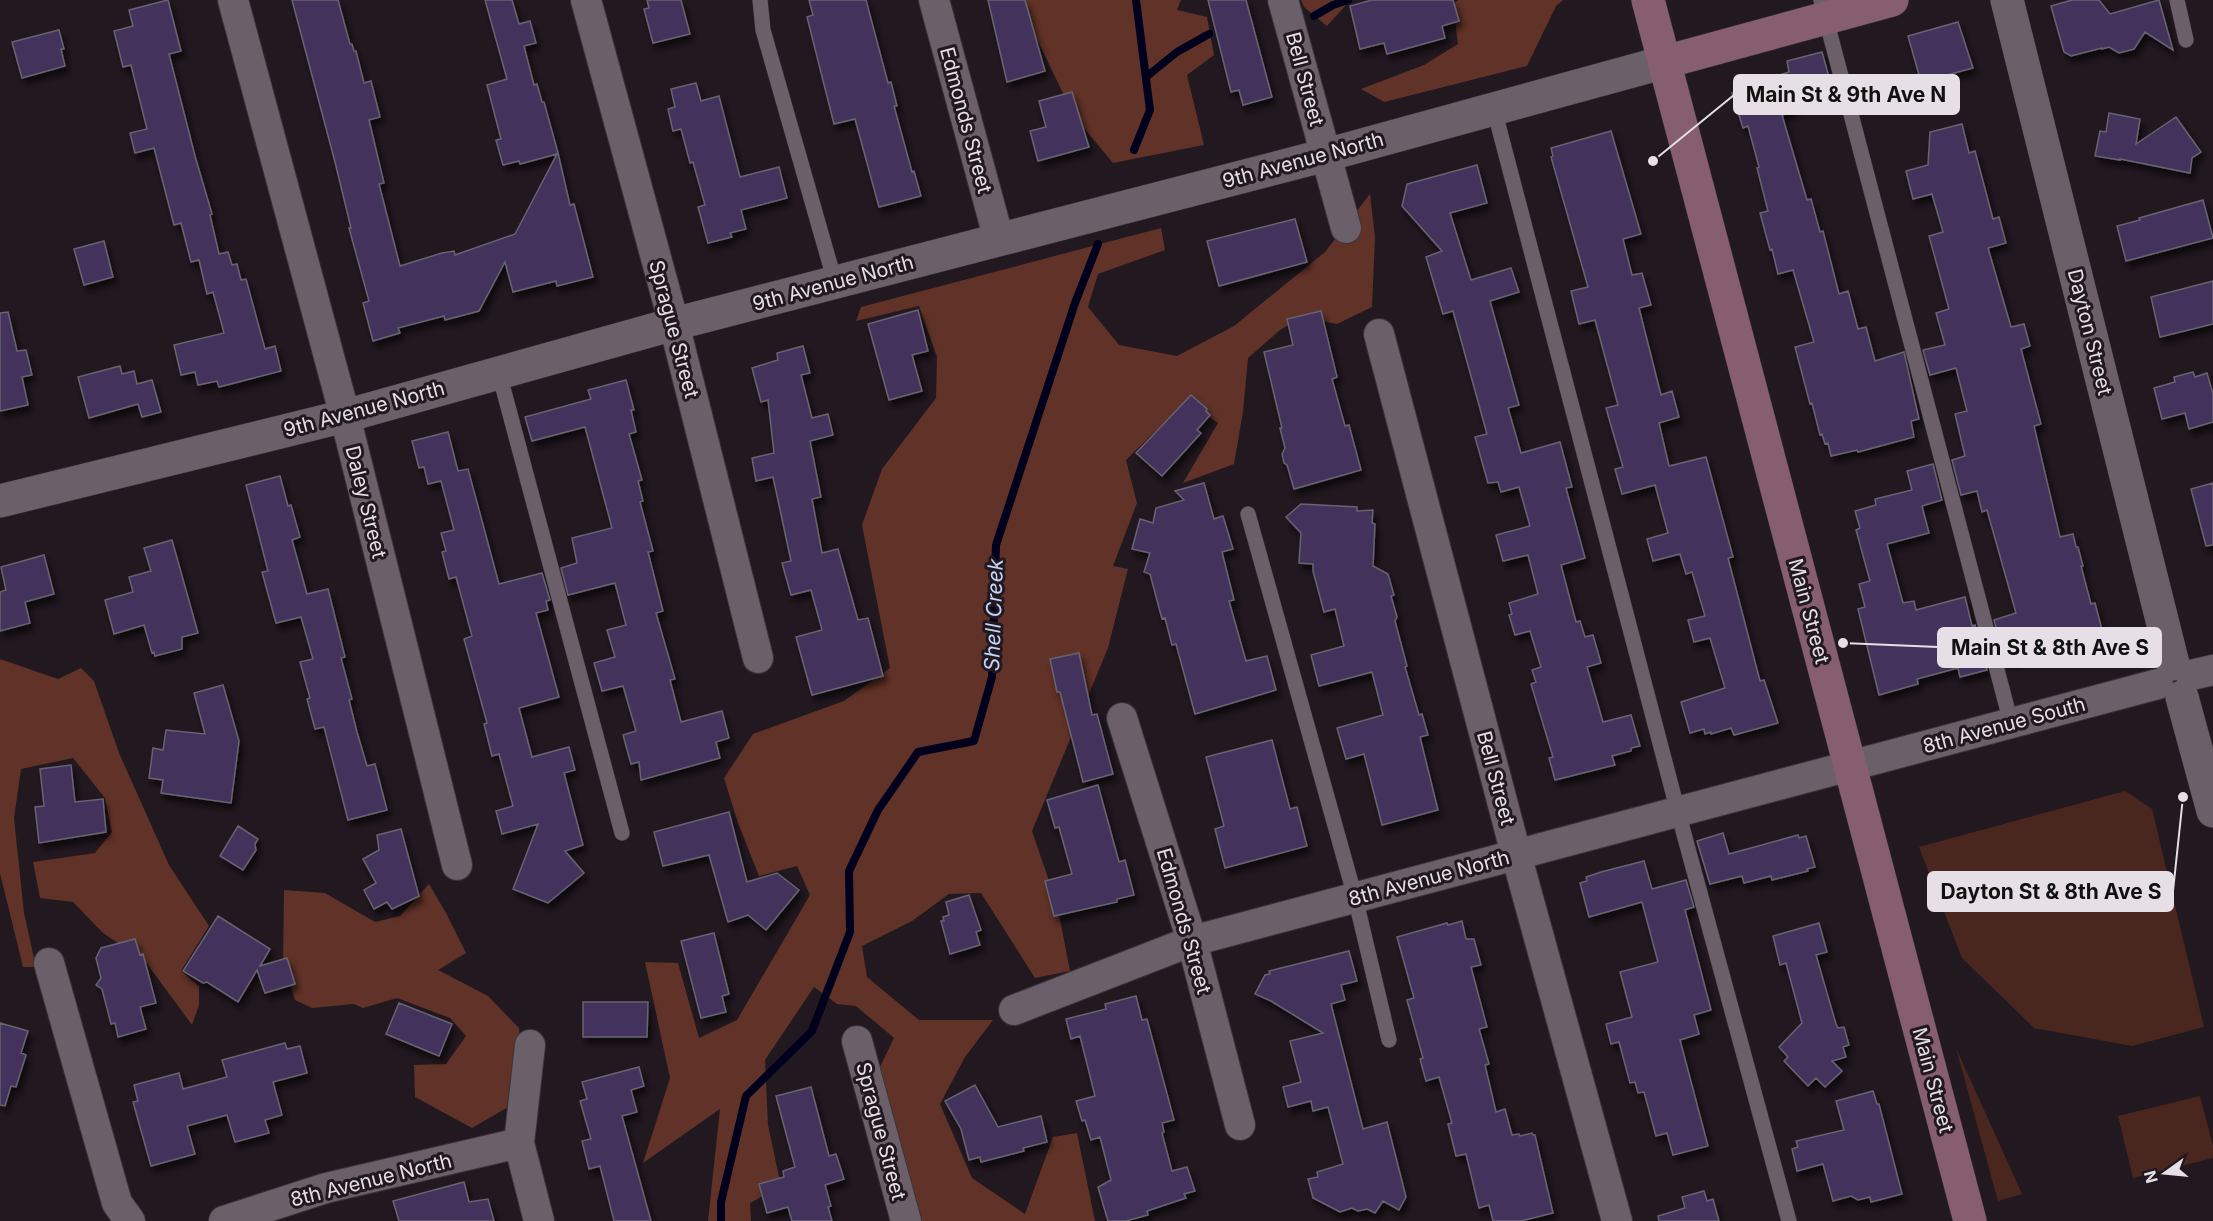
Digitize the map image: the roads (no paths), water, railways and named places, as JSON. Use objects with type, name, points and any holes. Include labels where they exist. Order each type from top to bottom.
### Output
[{"type":"main road","name":"Main Street","points":[[1648,0],[1970,1221]]},
{"type":"main road","points":[[1665,62],[1824,9],[1892,0]]},
{"type":"street","name":"Daley Street","points":[[233,0],[345,416],[457,865]]},
{"type":"street","name":"Sprague Street","points":[[586,0],[674,324],[758,658]]},
{"type":"street","name":"Edmonds Street","points":[[934,0],[999,240]]},
{"type":"street","name":"Bell Street","points":[[1284,0],[1346,228]]},
{"type":"street","name":"Dayton Street","points":[[2007,0],[2183,678],[2213,811]]},
{"type":"street","name":"9th Avenue North","points":[[0,501],[345,416],[674,324],[1326,155],[1665,62]]},
{"type":"street","name":"Bell Street","points":[[1379,334],[1516,854],[1617,1221]]},
{"type":"street","name":"8th Avenue South","points":[[1850,766],[2183,678]]},
{"type":"street","name":"Edmonds Street","points":[[1122,718],[1192,940],[1240,1125]]},
{"type":"street","name":"8th Avenue North","points":[[1014,1010],[1192,940],[1850,766]]},
{"type":"street","points":[[49,963],[117,1203],[130,1221]]},
{"type":"street","name":"Sprague Street","points":[[856,1041],[906,1221]]},
{"type":"street","points":[[530,1045],[519,1143],[539,1221]]},
{"type":"street","name":"8th Avenue North","points":[[224,1221],[326,1188],[519,1143]]},
{"type":"lane","points":[[760,0],[763,30],[835,282]]},
{"type":"lane","points":[[2177,0],[2186,40]]},
{"type":"lane","points":[[1824,9],[2012,723]]},
{"type":"lane","points":[[1494,109],[1678,812],[1789,1221]]},
{"type":"lane","points":[[499,373],[622,833]]},
{"type":"lane","points":[[1248,514],[1355,897],[1389,1040]]},
{"type":"waterway","name":"Shell Creek","points":[[1134,150],[1150,110],[1136,0]]},
{"type":"waterway","points":[[1314,16],[1333,5],[1348,0]]},
{"type":"waterway","points":[[1146,77],[1177,52],[1209,34]]},
{"type":"waterway","name":"Shell Creek","points":[[721,1221],[721,1202],[746,1096],[812,1031],[850,932],[849,871],[878,810],[918,752],[974,741],[992,677],[996,545],[1075,303],[1098,244]]},
{"type":"place","name":"Main St & 9th Ave N","points":[[1653,161]]},
{"type":"place","name":"Main St & 8th Ave S","points":[[1843,643]]},
{"type":"place","name":"Dayton St & 8th Ave S","points":[[2183,797]]}]
